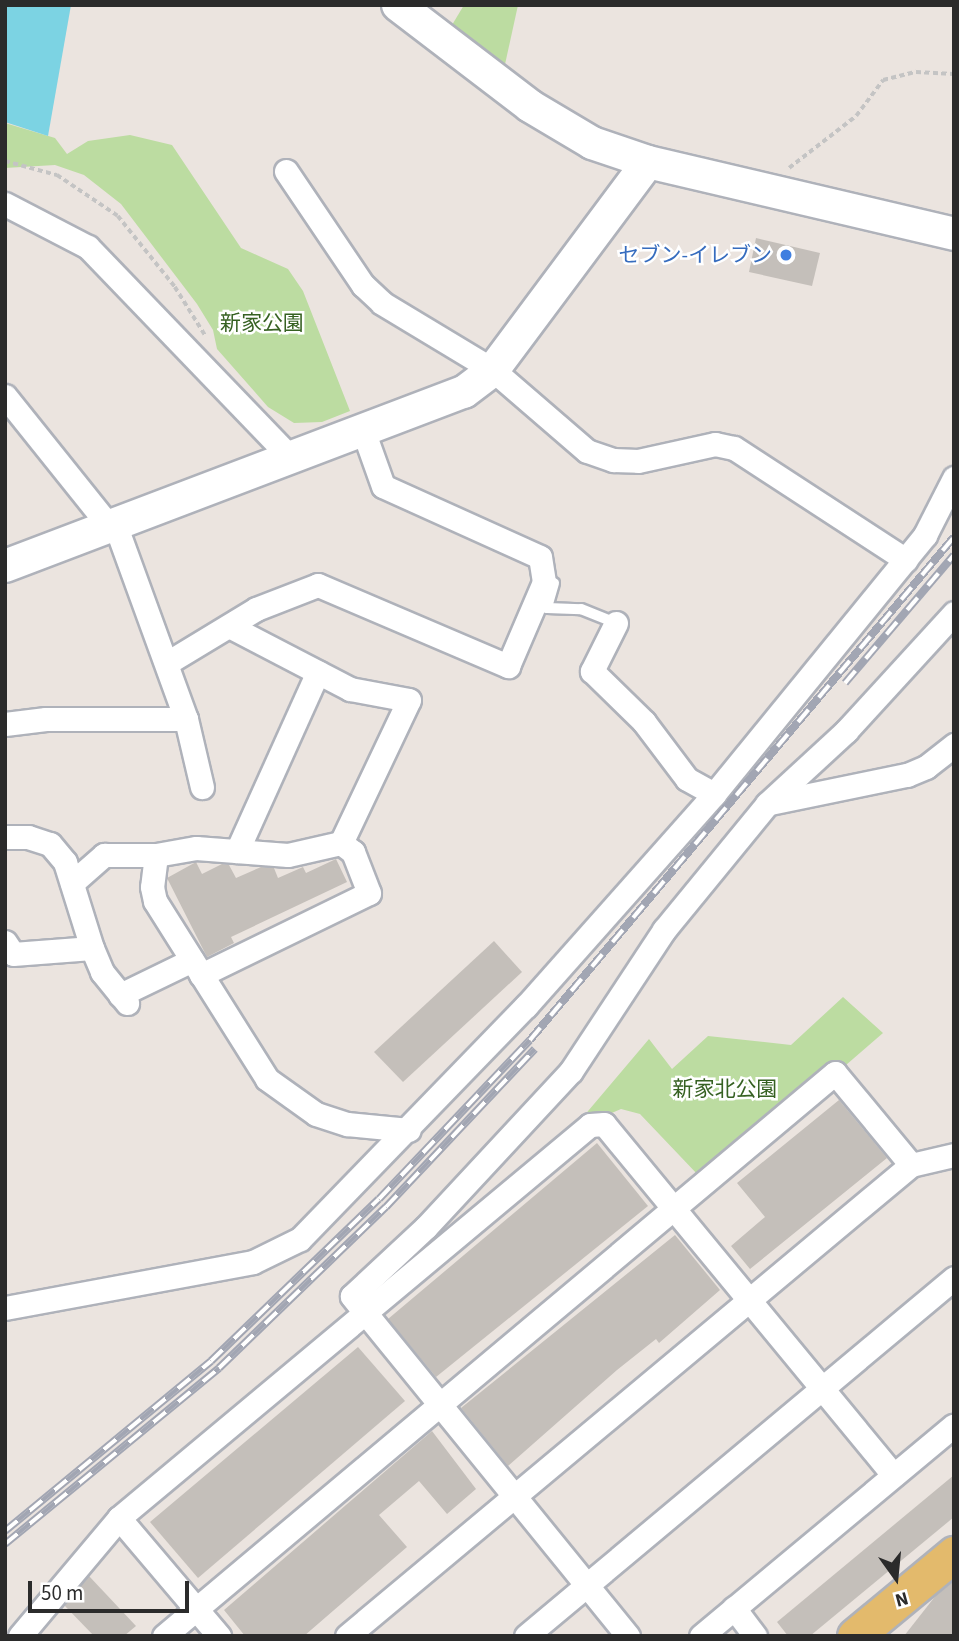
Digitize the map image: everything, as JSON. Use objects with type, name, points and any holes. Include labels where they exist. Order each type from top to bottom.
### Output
[{"type":"main road","points":[[855,1636],[954,1554]]},
{"type":"street","points":[[398,5],[530,106],[592,143],[648,162],[954,234]]},
{"type":"street","points":[[5,566],[464,392],[493,370],[648,162]]},
{"type":"street","points":[[286,171],[363,285],[382,303],[493,370],[587,451],[613,460],[638,461],[715,444],[734,448],[906,560]]},
{"type":"street","points":[[5,204],[88,247],[290,457]]},
{"type":"street","points":[[5,396],[13,417],[112,525],[167,663],[186,719],[202,788]]},
{"type":"street","points":[[167,663],[257,609],[318,585],[508,666],[544,582],[540,557],[383,486],[363,430]]},
{"type":"street","points":[[5,1308],[253,1262],[300,1239],[409,1130],[714,793],[906,560],[925,535],[954,478]]},
{"type":"street","points":[[628,1636],[364,1315],[352,1296],[426,1227],[571,1071],[664,930],[767,804],[845,731],[954,613]]},
{"type":"street","points":[[616,623],[592,671],[645,722],[687,779],[714,793]]},
{"type":"street","points":[[229,626],[350,689],[409,700],[341,843]]},
{"type":"street","points":[[237,851],[318,672]]},
{"type":"street","points":[[5,724],[47,719],[186,719]]},
{"type":"street","points":[[767,804],[907,775],[926,767],[954,745]]},
{"type":"street","points":[[5,837],[29,837],[50,844],[65,862],[92,948],[102,972],[124,999],[369,893],[353,852],[341,843],[288,855],[196,848],[156,855],[104,855],[72,883]]},
{"type":"street","points":[[156,855],[152,887],[155,901],[267,1079],[294,1102],[348,1125],[409,1130]]},
{"type":"street","points":[[5,942],[13,954],[92,948]]},
{"type":"street","points":[[164,1636],[675,1210],[835,1073],[912,1165]]},
{"type":"street","points":[[20,1636],[119,1518],[590,1125],[604,1124],[894,1475]]},
{"type":"street","points":[[347,1636],[912,1165],[954,1155]]},
{"type":"street","points":[[526,1636],[954,1278]]},
{"type":"street","points":[[701,1636],[954,1425]]},
{"type":"street","points":[[119,1518],[219,1636]]},
{"type":"street","points":[[734,1608],[755,1636]]},
{"type":"lane","points":[[542,568],[554,580],[547,608],[582,609],[616,623]]},
{"type":"path","points":[[762,189],[856,116],[883,80],[916,72],[954,74]]},
{"type":"path","points":[[5,161],[57,175],[118,216],[175,287],[207,339],[204,368]]},
{"type":"green space","points":[[464,5],[518,5],[504,69],[449,30]]},
{"type":"green space","name":"新家公園","points":[[5,123],[55,138],[67,154],[88,141],[130,135],[172,145],[241,248],[288,269],[303,291],[350,411],[322,422],[294,423],[268,407],[217,349],[213,330],[197,304],[121,204],[84,175],[55,165],[5,168]]},
{"type":"green space","name":"新家北公園","points":[[843,997],[883,1033],[846,1065],[840,1060],[699,1176],[640,1114],[621,1109],[572,1130],[649,1039],[672,1069],[708,1036],[791,1045]]},
{"type":"water","points":[[5,5],[71,5],[48,136],[5,122]]},
{"type":"building","points":[[756,238],[820,253],[812,286],[749,272]]},
{"type":"building","points":[[336,859],[347,882],[231,937],[234,943],[207,957],[167,878],[196,862],[202,874],[222,864],[229,865],[236,878],[261,867],[274,868],[278,878],[303,867],[306,873]]},
{"type":"building","points":[[494,941],[522,972],[403,1082],[374,1052]]},
{"type":"building","points":[[839,1100],[887,1158],[750,1269],[731,1246],[765,1217],[737,1183]]},
{"type":"building","points":[[597,1143],[648,1206],[436,1377],[388,1319]]},
{"type":"building","points":[[675,1235],[720,1290],[659,1343],[656,1339],[617,1370],[508,1466],[461,1408]]},
{"type":"building","points":[[358,1347],[405,1401],[198,1578],[150,1522]]},
{"type":"building","points":[[432,1431],[476,1489],[447,1514],[419,1481],[379,1515],[407,1547],[304,1636],[245,1636],[224,1610]]},
{"type":"building","points":[[954,1475],[954,1517],[810,1636],[788,1636],[777,1622]]},
{"type":"building","points":[[89,1576],[136,1626],[124,1636],[94,1636],[64,1605]]},
{"type":"building","points":[[954,1580],[954,1636],[904,1636],[937,1594]]},
{"type":"railway","points":[[5,1531],[211,1361],[379,1199],[530,1040],[954,537]]},
{"type":"railway","points":[[845,683],[954,555]]},
{"type":"railway","points":[[5,1544],[219,1368],[386,1207],[535,1049]]},
{"type":"place","name":"セブン-イレブン","points":[[786,255]]}]
